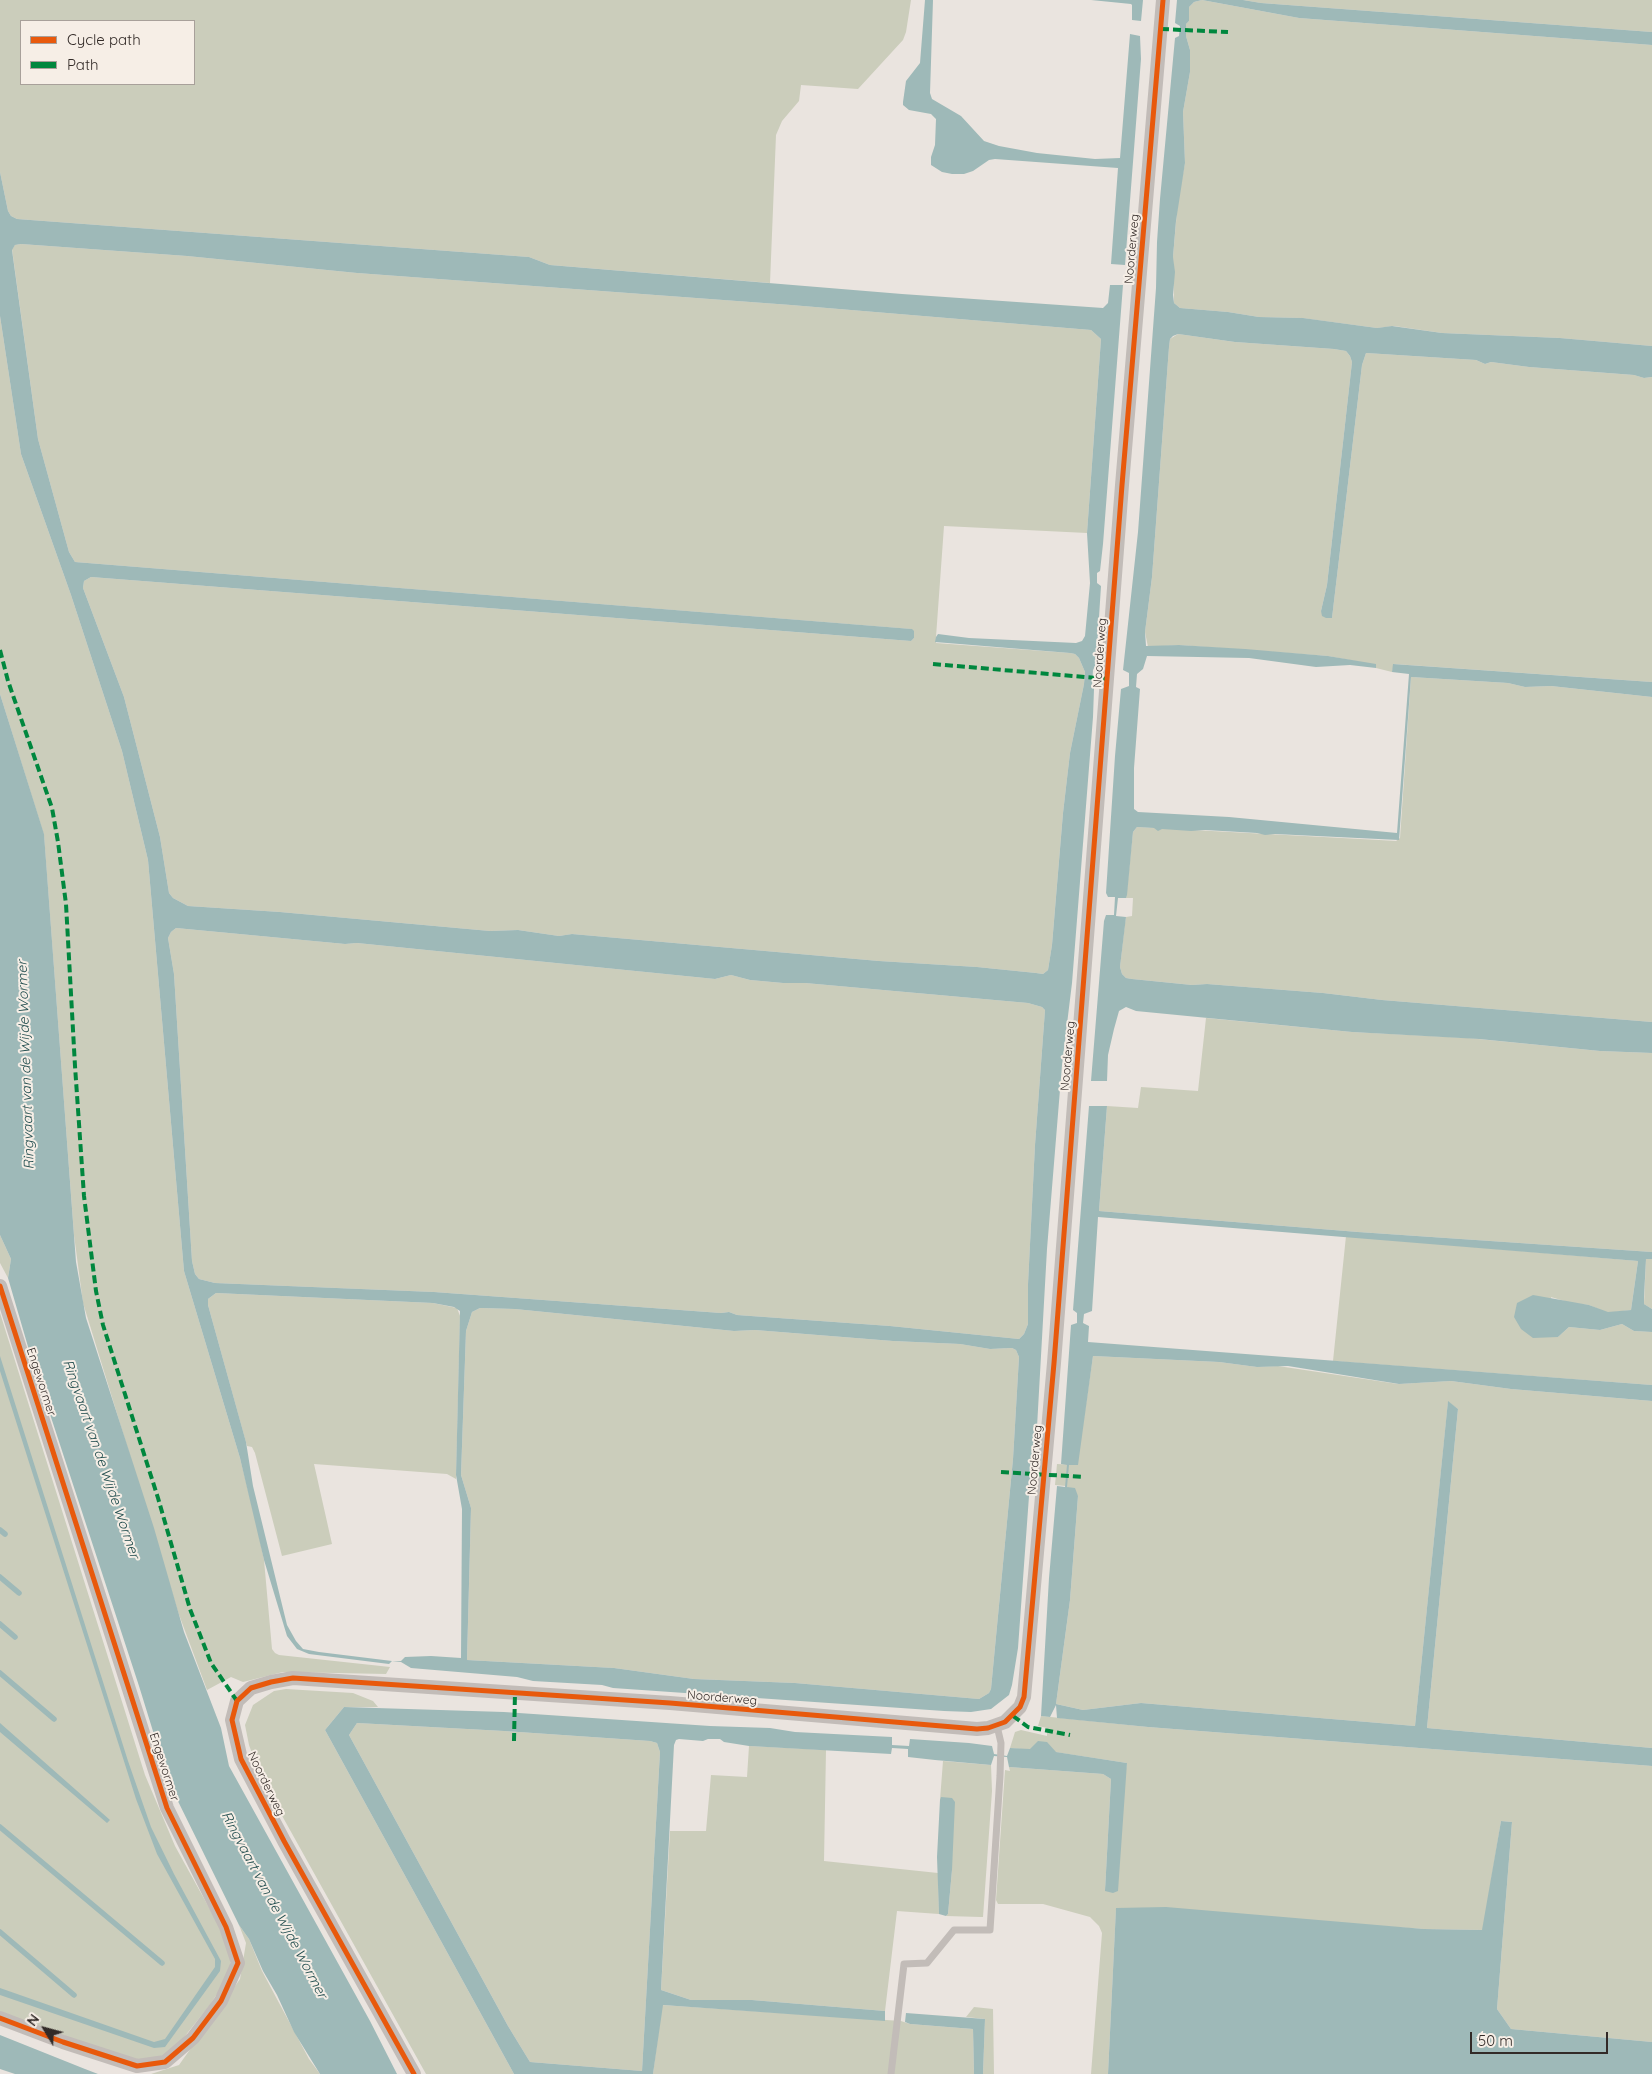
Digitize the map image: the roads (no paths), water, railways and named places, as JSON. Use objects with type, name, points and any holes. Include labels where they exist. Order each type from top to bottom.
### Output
[{"type":"street","name":"Noorderweg","points":[[414,2074],[284,1841],[241,1759],[232,1720],[237,1701],[251,1688],[293,1678],[670,1703],[920,1726],[977,1729],[997,1726],[1013,1716],[1020,1707],[1024,1697],[1029,1656],[1087,948],[1122,485],[1163,0]]},
{"type":"street","name":"Engewormer","points":[[0,1286],[166,1808],[226,1927],[238,1963],[220,2001],[199,2031],[165,2062],[136,2066],[63,2042],[0,2018]]},
{"type":"lane","points":[[890,2074],[904,1964],[927,1963],[954,1930],[990,1930],[1000,1776],[1001,1743],[997,1726]]},
{"type":"water","points":[[925,0],[933,0],[930,93],[932,99],[961,116],[984,141],[999,146],[1037,153],[1095,159],[1120,158],[1130,34],[1140,36],[1141,59],[1125,265],[1111,264],[1118,168],[995,159],[989,160],[973,171],[964,174],[952,174],[942,172],[931,165],[931,157],[935,145],[936,119],[931,114],[909,110],[903,105],[906,81],[920,63]]},
{"type":"water","points":[[1091,0],[1143,0],[1141,21],[1132,20],[1131,4]]},
{"type":"water","points":[[1177,0],[1202,0],[1194,2],[1189,7],[1189,21],[1186,24],[1186,36],[1190,50],[1190,72],[1183,112],[1185,163],[1176,221],[1173,257],[1175,272],[1174,303],[1180,308],[1259,317],[1303,318],[1377,328],[1392,326],[1442,333],[1560,338],[1652,346],[1652,377],[1644,378],[1634,375],[1529,367],[1491,362],[1485,364],[1476,360],[1366,353],[1362,365],[1332,618],[1326,618],[1322,616],[1321,611],[1327,585],[1352,362],[1350,356],[1346,351],[1334,349],[1235,342],[1178,334],[1173,336],[1170,339],[1169,347],[1152,577],[1145,632],[1146,646],[1179,645],[1328,656],[1376,664],[1376,668],[1350,665],[1316,667],[1249,658],[1147,656],[1143,669],[1137,674],[1136,687],[1140,689],[1134,768],[1134,809],[1138,812],[1229,817],[1397,833],[1409,674],[1392,672],[1393,664],[1652,682],[1652,697],[1551,686],[1525,687],[1508,683],[1411,677],[1399,840],[1265,835],[1205,830],[1162,829],[1158,831],[1154,828],[1137,827],[1133,832],[1127,895],[1126,898],[1118,898],[1116,916],[1126,917],[1120,967],[1122,974],[1126,978],[1132,979],[1192,985],[1207,984],[1323,993],[1382,1000],[1652,1022],[1652,1053],[1600,1051],[1479,1039],[1352,1032],[1136,1011],[1126,1007],[1119,1011],[1114,1029],[1108,1055],[1107,1081],[1091,1081],[1104,921],[1106,915],[1114,915],[1115,897],[1108,897],[1106,893],[1115,756],[1121,689],[1129,686],[1129,673],[1123,670],[1138,532],[1156,288],[1160,199],[1175,38],[1179,36],[1180,26],[1175,23]]},
{"type":"water","points":[[1202,0],[1243,0],[1261,3],[1652,32],[1652,45],[1299,18]]},
{"type":"water","points":[[0,172],[8,211],[11,216],[17,219],[529,257],[550,265],[902,294],[1103,308],[1108,303],[1110,285],[1123,285],[1103,544],[1100,571],[1097,573],[1097,583],[1101,586],[1096,664],[1093,670],[1092,685],[1094,689],[1093,717],[1072,983],[1062,1065],[1047,1249],[1037,1427],[1029,1496],[1018,1648],[1009,1695],[991,1709],[971,1712],[944,1711],[533,1681],[517,1677],[411,1668],[401,1662],[392,1661],[389,1664],[309,1654],[297,1649],[287,1636],[264,1560],[240,1458],[184,1271],[148,860],[122,751],[71,595],[21,454],[0,316]],"holes":[[[15,245],[187,256],[357,273],[791,305],[1091,330],[1101,339],[1087,533],[1090,583],[1085,636],[1082,641],[1076,643],[969,638],[938,634],[935,642],[1070,653],[1075,654],[1079,658],[1085,672],[1070,753],[1048,970],[1043,974],[572,934],[559,936],[518,930],[490,931],[280,912],[188,906],[173,898],[169,893],[160,837],[124,697],[83,588],[84,581],[91,577],[911,641],[914,638],[914,631],[912,629],[75,562],[69,552],[38,439],[12,250]],[[176,928],[345,944],[357,943],[715,979],[731,975],[750,980],[805,983],[1028,1003],[1042,1007],[1045,1010],[1035,1145],[1028,1284],[1028,1324],[1024,1334],[1019,1339],[890,1326],[737,1315],[729,1312],[721,1313],[434,1292],[215,1283],[199,1279],[195,1274],[192,1261],[174,974],[168,938]],[[216,1293],[433,1303],[454,1307],[460,1311],[456,1475],[462,1509],[461,1658],[405,1657],[401,1661],[392,1661],[303,1649],[287,1625],[253,1486],[246,1442],[208,1305],[208,1299]],[[480,1308],[515,1309],[734,1331],[755,1330],[893,1341],[960,1344],[990,1349],[1012,1348],[1016,1350],[1019,1357],[1013,1459],[991,1689],[989,1693],[979,1699],[795,1683],[694,1679],[614,1668],[467,1660],[471,1508],[461,1475],[466,1331],[472,1312]]]},
{"type":"water","name":"Ringvaart van de Wijde Wormer","points":[[0,694],[44,834],[76,1262],[86,1318],[154,1528],[184,1632],[221,1728],[229,1766],[370,2021],[397,2074],[320,2074],[294,2032],[249,1939],[239,1925],[169,1783],[29,1350],[8,1278],[11,1259],[0,1235]]},
{"type":"water","points":[[1089,1106],[1107,1106],[1099,1211],[1358,1232],[1652,1252],[1652,1259],[1646,1259],[1644,1304],[1652,1309],[1652,1332],[1634,1331],[1622,1324],[1600,1330],[1569,1327],[1558,1337],[1533,1338],[1521,1329],[1514,1317],[1517,1303],[1533,1295],[1589,1305],[1608,1312],[1631,1310],[1638,1261],[1098,1217],[1092,1311],[1084,1314],[1083,1323],[1089,1326],[1088,1342],[1652,1385],[1652,1401],[1511,1389],[1451,1381],[1399,1384],[1288,1366],[1257,1367],[1219,1362],[1093,1356],[1078,1465],[1069,1465],[1067,1487],[1075,1488],[1078,1496],[1070,1600],[1056,1704],[1083,1710],[1141,1703],[1415,1726],[1448,1401],[1458,1409],[1427,1728],[1652,1748],[1652,1766],[1148,1727],[1057,1718],[1056,1705],[1050,1717],[1041,1716],[1049,1578],[1057,1486],[1065,1487],[1067,1465],[1061,1464],[1071,1325],[1077,1323],[1077,1313],[1073,1310]]},
{"type":"water","points":[[0,1356],[128,1761],[151,1827],[221,1961],[220,1971],[165,2047],[154,2048],[0,1995],[0,1988],[154,2042],[165,2039],[215,1967],[215,1959],[157,1854],[136,1799],[0,1371]]},
{"type":"water","points":[[344,1707],[504,1712],[892,1737],[892,1745],[909,1746],[910,1739],[969,1743],[992,1746],[994,1754],[1007,1756],[1010,1748],[1030,1749],[1038,1741],[1047,1742],[1056,1752],[1127,1763],[1118,1891],[1113,1893],[1105,1891],[1111,1779],[1103,1774],[1009,1767],[1007,1757],[994,1756],[991,1765],[908,1757],[908,1749],[892,1748],[891,1754],[749,1746],[724,1742],[720,1739],[703,1741],[679,1739],[676,1740],[674,1745],[661,1990],[691,2000],[752,2000],[885,2011],[885,2021],[663,2005],[653,2074],[514,2074],[325,1730]],"holes":[[[357,1723],[504,1731],[657,1743],[660,1752],[642,2071],[530,2062],[508,2026],[349,1735]]]},
{"type":"water","points":[[0,1723],[110,1820],[107,1823],[0,1732]]},
{"type":"water","points":[[941,1797],[952,1798],[955,1802],[952,1870],[948,1914],[946,1916],[939,1914],[937,1857]]},
{"type":"water","points":[[1501,1821],[1512,1822],[1497,2009],[1511,2029],[1652,2042],[1652,2074],[1108,2074],[1116,1908],[1166,1907],[1424,1929],[1482,1930]]},
{"type":"water","points":[[906,2013],[985,2019],[983,2074],[974,2074],[973,2029],[910,2024],[905,2022]]},
{"type":"water","points":[[0,2035],[98,2074],[15,2074],[0,2069]]},
{"type":"waterway","points":[[0,1530],[5,1534]]},
{"type":"waterway","points":[[0,1577],[19,1593]]},
{"type":"waterway","points":[[0,1624],[15,1637]]},
{"type":"waterway","points":[[0,1673],[54,1719]]},
{"type":"waterway","points":[[0,1827],[162,1963]]},
{"type":"waterway","points":[[0,1932],[74,1995]]}]
